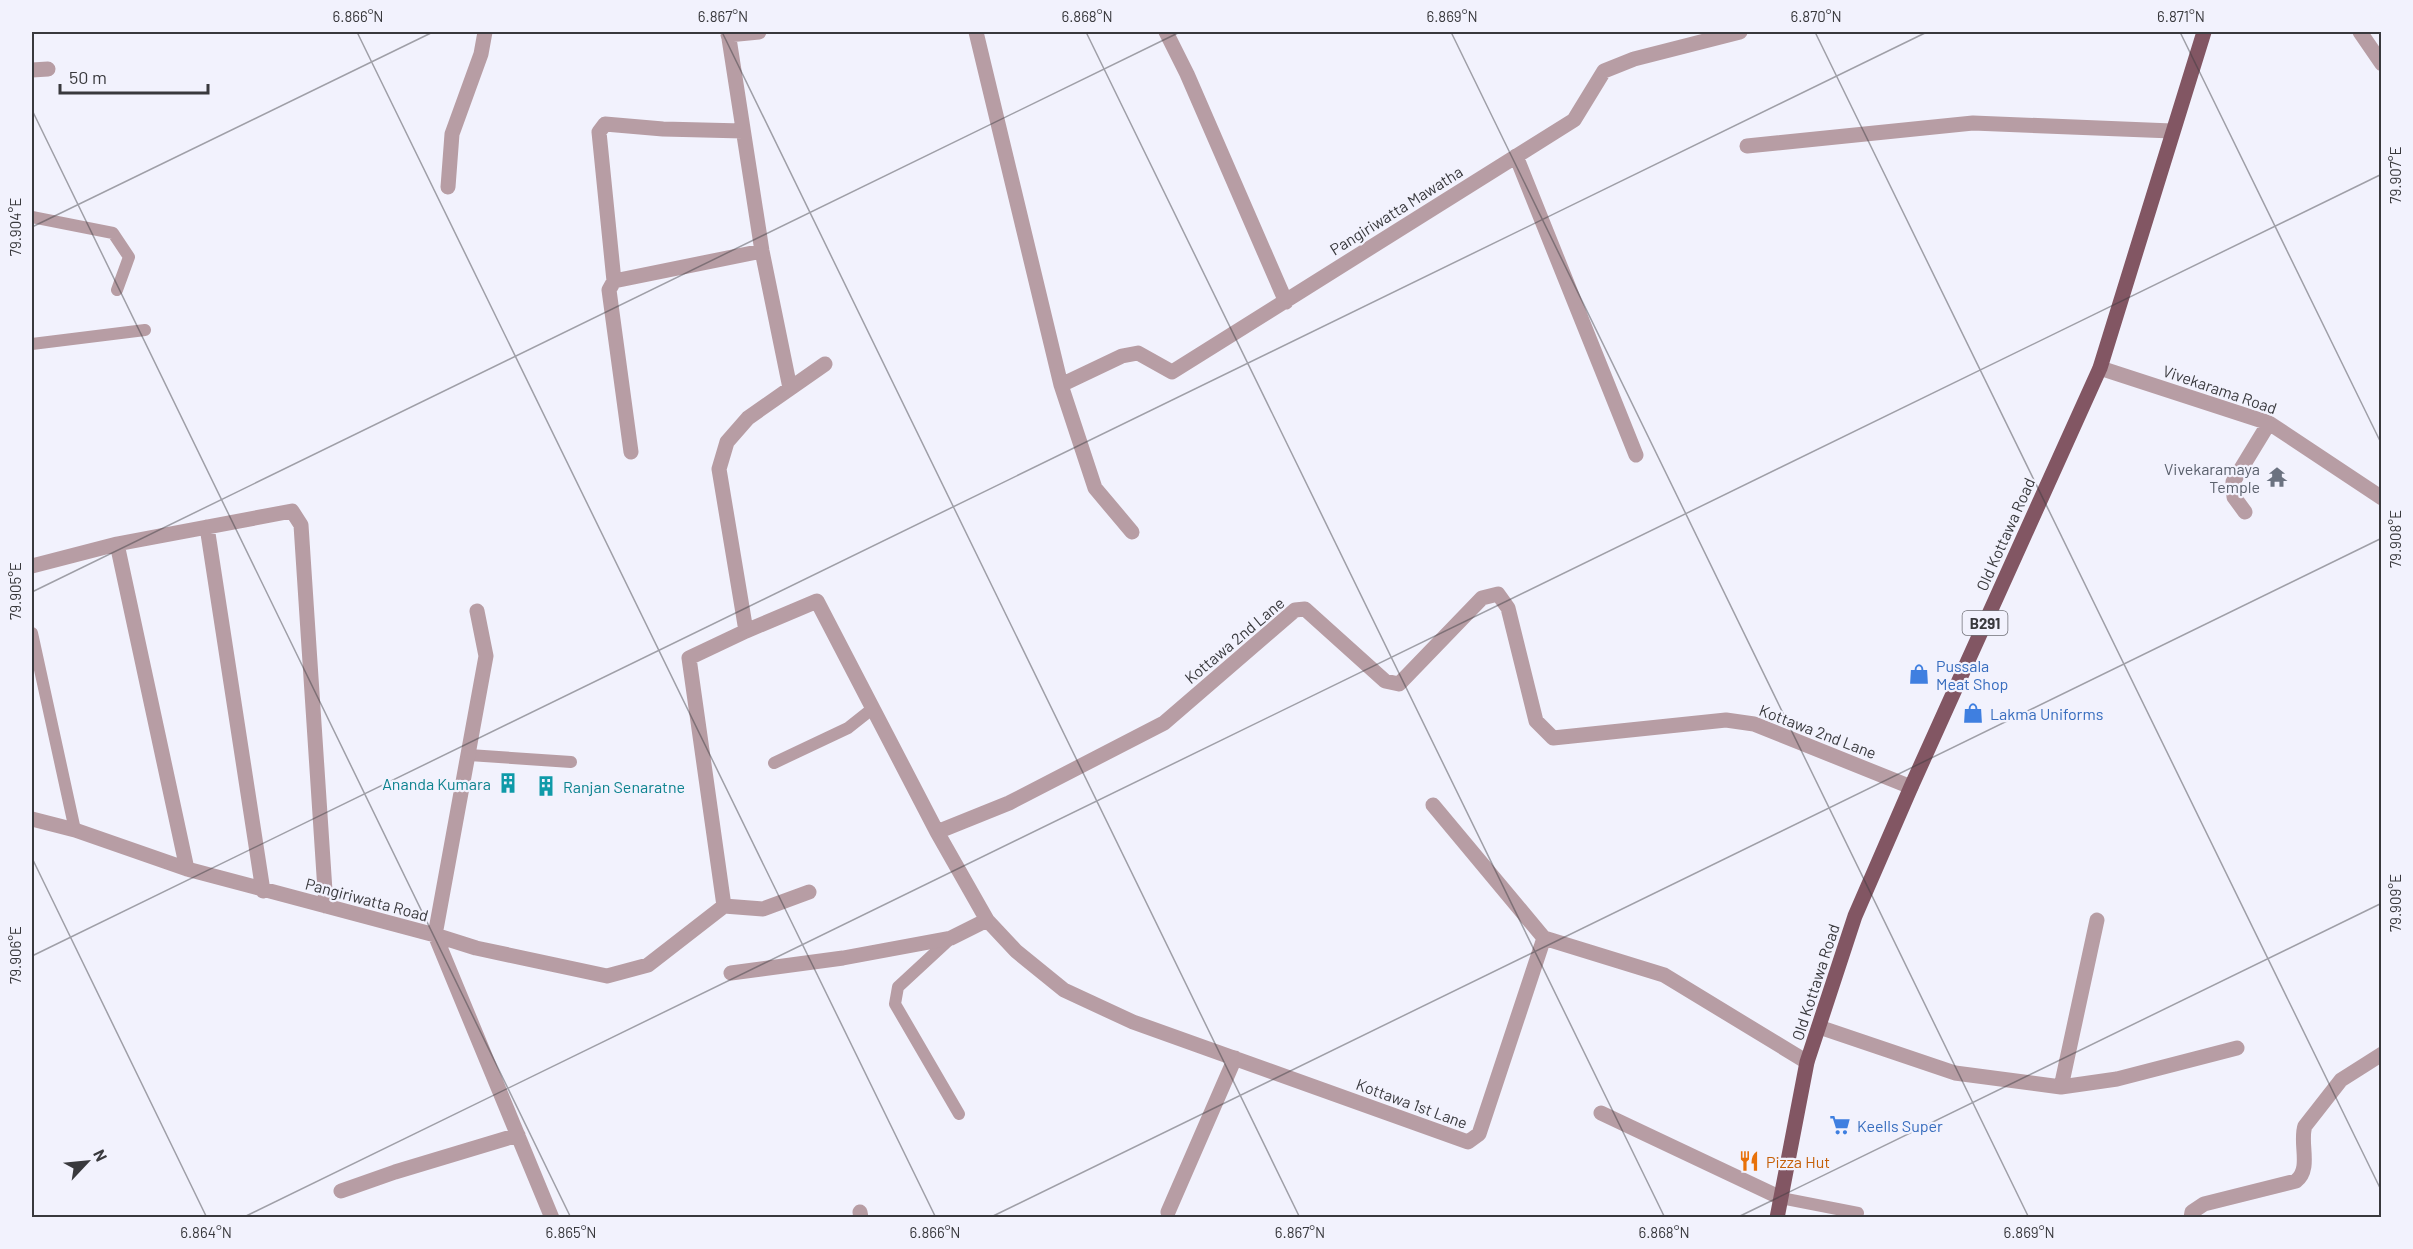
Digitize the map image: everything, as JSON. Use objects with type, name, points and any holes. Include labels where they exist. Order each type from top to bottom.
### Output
[{"type":"main road","name":"Old Kottawa Road","points":[[1777,1218],[1807,1062],[1856,916],[1911,787],[2100,368],[2204,32]]},
{"type":"street","points":[[448,187],[452,134],[481,54],[485,32]]},
{"type":"street","points":[[759,32],[728,33],[762,251],[790,388]]},
{"type":"street","points":[[976,32],[1061,384],[1095,488],[1132,532]]},
{"type":"street","points":[[1166,32],[1187,74],[1286,302]]},
{"type":"street","name":"Pangiriwatta Mawatha","points":[[1061,384],[1122,356],[1138,353],[1172,372],[1574,120],[1604,71],[1634,59],[1740,32]]},
{"type":"street","points":[[2360,32],[2382,64]]},
{"type":"street","points":[[32,70],[48,69]]},
{"type":"street","points":[[1747,146],[1973,123],[2172,131]]},
{"type":"street","points":[[631,452],[609,290],[614,282],[599,132],[605,124],[663,129],[743,131]]},
{"type":"street","points":[[1515,156],[1636,455]]},
{"type":"street","points":[[614,282],[762,251]]},
{"type":"street","points":[[724,906],[690,658],[746,631],[719,469],[727,442],[748,418],[825,364]]},
{"type":"street","name":"Vivekarama Road","points":[[2100,368],[2270,423],[2382,498]]},
{"type":"street","points":[[2245,512],[2234,497],[2233,482],[2270,423]]},
{"type":"street","points":[[32,566],[117,544],[292,511],[301,525],[326,906]]},
{"type":"street","points":[[207,527],[263,891]]},
{"type":"street","points":[[117,544],[187,869]]},
{"type":"street","name":"Kottawa 2nd Lane","points":[[938,832],[1009,803],[1164,723],[1294,610],[1305,609],[1385,681],[1399,684],[1482,598],[1498,594],[1508,608],[1536,721],[1553,738],[1726,720],[1754,724],[1911,787]]},
{"type":"street","name":"Kottawa 1st Lane","points":[[746,631],[817,601],[938,832],[987,920],[1016,951],[1064,990],[1133,1022],[1468,1142],[1479,1134],[1544,938]]},
{"type":"street","points":[[477,611],[486,656],[435,935],[476,948],[607,976],[648,965],[724,906],[763,909],[809,892]]},
{"type":"street","points":[[1433,805],[1544,938],[1664,975],[1807,1062]]},
{"type":"street","name":"Pangiriwatta Road","points":[[32,819],[75,830],[187,869],[263,891],[435,935],[552,1218]]},
{"type":"street","points":[[731,973],[843,958],[951,938],[987,920]]},
{"type":"street","points":[[2061,1087],[2097,920]]},
{"type":"street","points":[[1819,1027],[1955,1073],[2061,1087],[2117,1079],[2237,1048]]},
{"type":"street","points":[[2191,1218],[2192,1212],[2204,1204],[2296,1181],[2301,1177],[2304,1167],[2301,1135],[2305,1126],[2341,1080],[2382,1054]]},
{"type":"street","points":[[1168,1212],[1235,1058]]},
{"type":"street","points":[[1601,1113],[1780,1198]]},
{"type":"street","points":[[341,1191],[394,1172],[518,1135]]},
{"type":"lane","points":[[32,217],[113,233],[129,257],[117,290]]},
{"type":"lane","points":[[32,344],[146,330]]},
{"type":"lane","points":[[32,633],[75,830]]},
{"type":"lane","points":[[774,763],[848,728],[872,708]]},
{"type":"lane","points":[[469,755],[571,762]]},
{"type":"lane","points":[[951,938],[898,987],[895,1004],[959,1114]]},
{"type":"lane","points":[[1780,1198],[1858,1213]]},
{"type":"place","name":"Vivekaramaya Temple","points":[[2277,477]]},
{"type":"place","name":"Pussala Meat Shop","points":[[1919,674]]},
{"type":"place","name":"Lakma Uniforms","points":[[1973,713]]},
{"type":"place","name":"Ananda Kumara","points":[[508,783]]},
{"type":"place","name":"Ranjan Senaratne","points":[[546,786]]},
{"type":"place","name":"Keells Super","points":[[1840,1125]]},
{"type":"place","name":"Pizza Hut","points":[[1749,1161]]}]
